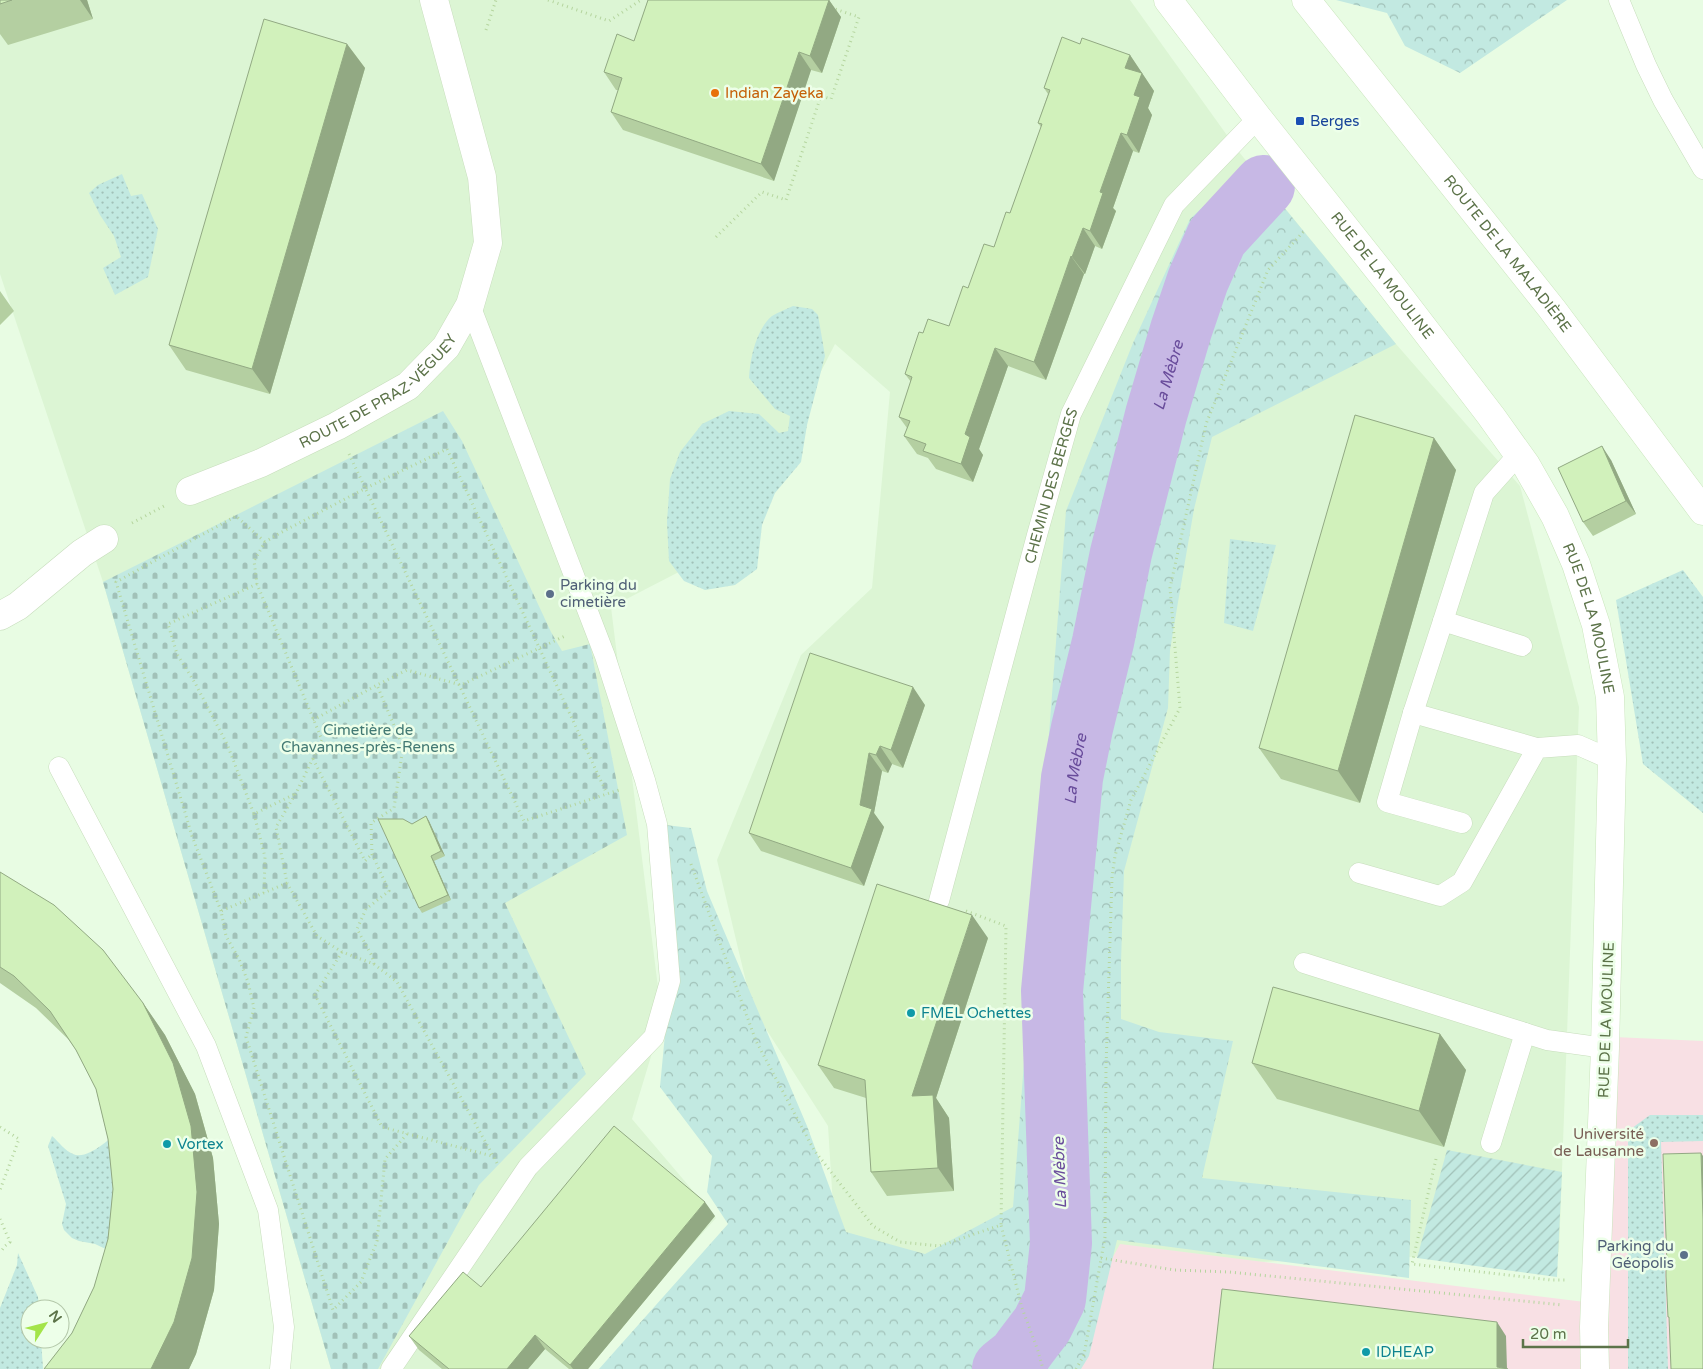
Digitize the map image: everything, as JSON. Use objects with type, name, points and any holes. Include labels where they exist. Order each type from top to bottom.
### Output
[{"type":"street","name":"ROUTE DE PRAZ-VÉGUEY","points":[[190,491],[261,463],[337,426],[408,386],[446,348],[470,305],[488,243],[482,177],[434,0]]},
{"type":"street","name":"RUE DE LA MOULINE","points":[[1168,0],[1258,118],[1329,205],[1491,416],[1518,455],[1555,516],[1576,564],[1596,625],[1610,697],[1612,760],[1605,1048],[1594,1327],[1596,1369]]},
{"type":"street","name":"ROUTE DE LA MALADIÈRE","points":[[1306,0],[1552,309],[1703,511]]},
{"type":"street","points":[[0,616],[18,606],[82,553],[104,539]]},
{"type":"lane","points":[[1620,0],[1646,65],[1663,100],[1703,169]]},
{"type":"lane","name":"CHEMIN DES BERGES","points":[[939,901],[1034,544],[1071,414],[1174,205],[1258,118]]},
{"type":"lane","points":[[391,1369],[528,1167],[654,1037],[670,981],[657,824],[645,780],[605,656],[470,305]]},
{"type":"lane","points":[[1462,823],[1387,802],[1413,713],[1484,493],[1518,455]]},
{"type":"lane","points":[[1442,621],[1522,646]]},
{"type":"lane","points":[[1413,713],[1538,748],[1578,745],[1612,760]]},
{"type":"lane","points":[[1358,873],[1440,896],[1462,882],[1538,748]]},
{"type":"lane","points":[[59,767],[206,1046],[268,1210],[284,1327],[280,1369]]},
{"type":"lane","points":[[1304,963],[1547,1040],[1605,1048]]},
{"type":"lane","points":[[1491,1143],[1525,1033]]},
{"type":"path","points":[[486,30],[496,0]]},
{"type":"path","points":[[548,0],[609,21],[641,0]]},
{"type":"path","points":[[716,237],[762,192],[786,200],[822,96],[831,99],[859,17],[826,6]]},
{"type":"path","points":[[1076,1369],[1084,1355],[1106,1237],[1106,1067],[1112,877],[1115,856],[1131,800],[1180,708],[1170,588],[1206,424],[1268,270],[1329,205]]},
{"type":"path","points":[[337,426],[524,821],[645,780]]},
{"type":"path","points":[[513,1190],[397,982],[374,964],[342,952],[317,936],[287,884],[276,826],[296,793],[322,740],[257,584],[254,561],[265,542],[366,488],[448,449],[607,794]]},
{"type":"path","points":[[104,539],[190,491]]},
{"type":"path","points":[[265,542],[236,516],[116,582],[192,836],[221,911],[226,936],[239,959],[248,982],[254,1008],[246,1037],[333,1310],[361,1282],[377,1242],[385,1159],[407,1134]]},
{"type":"path","points":[[257,584],[168,624],[177,654],[195,683],[227,744],[254,814],[265,857],[264,893]]},
{"type":"path","points":[[313,720],[407,670],[461,685],[540,649],[592,622]]},
{"type":"path","points":[[374,964],[372,956],[357,929],[366,909],[389,891],[372,854],[371,823],[394,808],[403,747],[377,685]]},
{"type":"path","points":[[313,758],[365,861],[372,854]]},
{"type":"path","points":[[254,814],[296,793]]},
{"type":"path","points":[[689,858],[756,1041],[814,1150],[873,1226],[900,1242],[939,1246],[1000,1225]]},
{"type":"path","points":[[221,911],[287,884]]},
{"type":"path","points":[[939,901],[1006,926],[1000,1225],[1022,1308],[1043,1369]]},
{"type":"path","points":[[342,952],[315,995],[382,1126],[493,1157]]},
{"type":"path","points":[[0,1127],[20,1139],[0,1190]]},
{"type":"path","points":[[1436,1159],[1412,1264],[1551,1280],[1596,1279]]},
{"type":"path","points":[[0,1220],[10,1242],[0,1253]]},
{"type":"path","points":[[1102,1258],[1174,1270],[1229,1272],[1595,1309]]},
{"type":"shaded area","points":[[0,0],[1130,0],[1239,152],[1396,344],[1520,486],[1579,707],[1559,1252],[1134,1266],[836,1253],[828,1126],[752,1007],[717,860],[801,655],[872,588],[890,392],[835,344],[733,544],[611,607],[662,1020],[632,1119],[716,1218],[581,1369],[331,1369],[103,582],[0,274]]},
{"type":"shaded area","name":"Université de Lausanne","points":[[1614,1037],[1703,1041],[1703,1369],[1052,1369],[1120,1244],[1593,1303]]},
{"type":"green space","points":[[1336,0],[1567,0],[1460,73],[1405,46],[1387,13]]},
{"type":"green space","points":[[1244,168],[1260,178],[1396,344],[1212,437],[1194,509],[1170,650],[1168,708],[1124,871],[1121,1019],[1159,1032],[1233,1041],[1202,1178],[1411,1200],[1409,1278],[1117,1240],[1089,1356],[1081,1369],[599,1369],[728,1224],[707,1192],[712,1156],[660,1087],[670,981],[657,824],[691,828],[707,891],[807,1126],[846,1232],[925,1254],[1013,1207],[1066,511],[1133,343],[1190,219]]},
{"type":"green space","points":[[122,174],[131,196],[142,194],[158,229],[148,277],[115,295],[103,268],[121,257],[114,236],[100,215],[89,193],[98,185]]},
{"type":"green space","points":[[793,306],[812,309],[818,315],[825,356],[807,425],[801,462],[775,493],[762,525],[757,569],[735,585],[705,590],[684,581],[669,561],[667,522],[670,479],[680,452],[702,424],[729,411],[759,414],[779,433],[788,431],[790,416],[775,409],[749,378],[752,353],[762,328],[772,316]]},
{"type":"green space","name":"Cimetière de Chavannes-près-Renens","points":[[443,411],[462,441],[551,632],[562,651],[590,644],[627,835],[505,903],[586,1074],[479,1185],[378,1369],[331,1369],[103,582]]},
{"type":"green space","points":[[1230,539],[1276,545],[1253,631],[1224,623]]},
{"type":"green space","points":[[1683,570],[1703,597],[1703,813],[1643,764],[1616,600]]},
{"type":"green space","points":[[1650,1115],[1703,1115],[1703,1141],[1661,1142],[1668,1369],[1628,1369],[1628,1131]]},
{"type":"green space","points":[[121,1130],[108,1250],[95,1244],[72,1238],[64,1230],[62,1224],[66,1204],[48,1146],[52,1136],[70,1153],[85,1154],[98,1148]]},
{"type":"green space","points":[[1447,1150],[1562,1172],[1557,1277],[1417,1258]]},
{"type":"green space","points":[[18,1253],[38,1299],[20,1299],[20,1349],[42,1349],[43,1369],[0,1369],[0,1308],[17,1265]]},
{"type":"building","points":[[0,0],[12,0],[0,4]]},
{"type":"building","name":"Indian Zayeka","points":[[648,0],[829,0],[810,56],[799,52],[761,164],[611,112],[622,78],[604,72],[617,34],[634,41]]},
{"type":"building","points":[[264,19],[347,44],[252,369],[169,345]]},
{"type":"building","points":[[1062,37],[1080,44],[1082,38],[1130,55],[1125,68],[1142,73],[1134,95],[1140,97],[1127,135],[1121,133],[1100,192],[1103,193],[1090,231],[1083,228],[1071,256],[1034,362],[995,348],[965,434],[970,437],[961,464],[923,451],[926,444],[904,436],[910,421],[899,417],[912,377],[905,374],[919,332],[923,333],[928,319],[949,326],[963,286],[968,288],[984,244],[994,247],[1006,212],[1010,213],[1042,124],[1038,123],[1050,90],[1044,88]]},
{"type":"building","points":[[1355,415],[1434,438],[1338,771],[1259,748]]},
{"type":"building","points":[[1602,446],[1626,501],[1583,522],[1558,468]]},
{"type":"building","points":[[810,653],[913,687],[891,750],[880,746],[876,755],[869,753],[860,805],[872,809],[851,868],[749,833]]},
{"type":"building","points":[[426,816],[441,851],[431,856],[448,895],[419,908],[378,819],[403,819],[412,824]]},
{"type":"building","name":"Vortex","points":[[0,872],[54,905],[103,950],[143,1003],[173,1063],[191,1126],[197,1192],[192,1258],[174,1322],[151,1369],[44,1369],[60,1349],[70,1349],[70,1336],[94,1287],[108,1239],[113,1189],[108,1139],[96,1089],[76,1050],[50,1011],[14,976],[0,967]]},
{"type":"building","name":"FMEL Ochettes","points":[[877,884],[972,915],[912,1096],[933,1095],[938,1168],[871,1172],[865,1080],[818,1065]]},
{"type":"building","points":[[1273,987],[1440,1034],[1419,1111],[1252,1063]]},
{"type":"building","points":[[614,1126],[705,1202],[570,1365],[535,1335],[507,1369],[449,1369],[409,1336],[463,1272],[481,1287]]},
{"type":"building","name":"Parking du Géopolis","points":[[1701,1153],[1703,1369],[1671,1369],[1666,1276],[1663,1154]]},
{"type":"building","name":"IDHEAP","points":[[1222,1289],[1497,1322],[1497,1367],[1508,1369],[1213,1369]]},
{"type":"waterway","name":"La Mèbre","points":[[1003,1369],[1018,1357],[1042,1325],[1055,1299],[1061,1243],[1052,991],[1072,778],[1082,728],[1103,642],[1121,553],[1156,415],[1181,330],[1198,280],[1217,237],[1264,186]]},
{"type":"place","name":"Indian Zayeka","points":[[715,93]]},
{"type":"place","name":"Berges","points":[[1300,121]]},
{"type":"place","name":"Parking du cimetière","points":[[550,594]]},
{"type":"place","name":"FMEL Ochettes","points":[[911,1013]]},
{"type":"place","name":"Université de Lausanne","points":[[1654,1143]]},
{"type":"place","name":"Vortex","points":[[167,1144]]},
{"type":"place","name":"Parking du Géopolis","points":[[1684,1255]]},
{"type":"place","name":"IDHEAP","points":[[1366,1352]]}]
